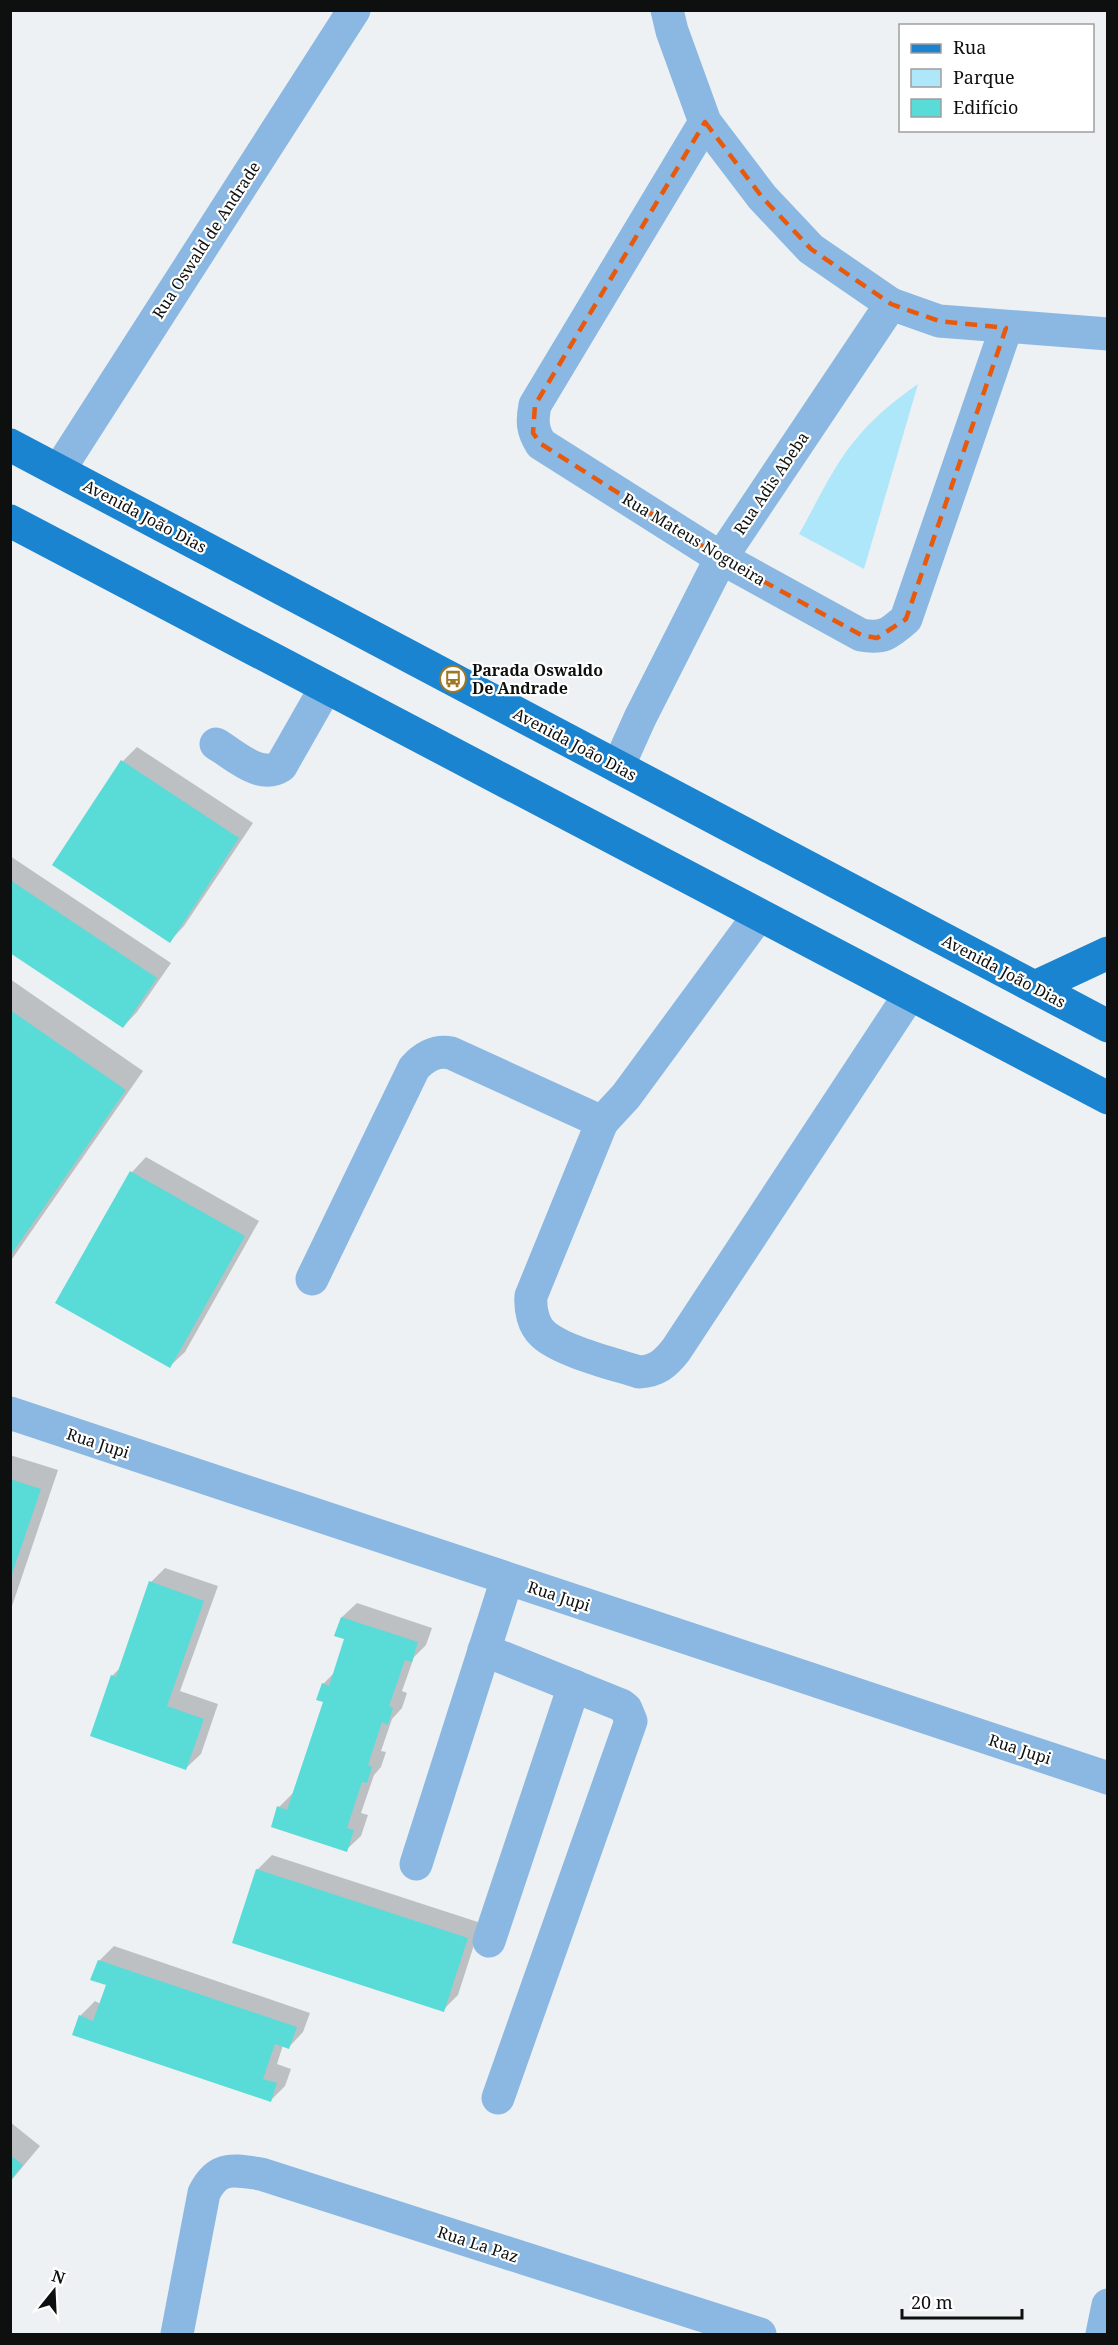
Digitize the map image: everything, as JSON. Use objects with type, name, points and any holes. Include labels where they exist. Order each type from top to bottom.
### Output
[{"type":"main road","name":"Avenida João Dias","points":[[10,445],[1107,1026]]},
{"type":"main road","points":[[10,521],[1107,1098]]},
{"type":"main road","points":[[1035,987],[1107,953]]},
{"type":"street","name":"Rua Oswald de Andrade","points":[[59,470],[354,10]]},
{"type":"street","points":[[667,10],[672,31],[705,123],[762,197],[811,249],[891,304],[939,321],[1006,328],[1107,334]]},
{"type":"street","name":"Rua Mateus Nogueira","points":[[705,123],[535,405],[532,421],[533,433],[541,444],[721,558],[861,635],[877,638],[891,632],[906,619],[1006,328]]},
{"type":"street","name":"Rua Adis Abeba","points":[[618,767],[640,718],[721,558],[891,304]]},
{"type":"street","points":[[216,744],[259,770],[277,769],[281,766],[326,687]]},
{"type":"street","points":[[759,915],[626,1096],[603,1122],[531,1296],[531,1307],[542,1333],[555,1343],[639,1372],[659,1368],[676,1350],[910,994]]},
{"type":"street","points":[[312,1279],[414,1068],[431,1054],[451,1053],[603,1122]]},
{"type":"street","name":"Rua Jupi","points":[[10,1413],[1107,1778]]},
{"type":"street","points":[[416,1864],[507,1579]]},
{"type":"street","points":[[484,1650],[621,1705],[629,1714],[631,1727],[498,2098]]},
{"type":"street","points":[[489,1941],[574,1686]]},
{"type":"street","name":"Rua La Paz","points":[[177,2334],[204,2193],[211,2179],[222,2172],[237,2170],[261,2174],[760,2334]]},
{"type":"street","points":[[1102,2334],[1107,2305]]},
{"type":"highlighted area","points":[[705,122],[762,197],[811,249],[891,304],[939,321],[1006,328],[906,619],[877,638],[861,635],[721,558],[541,444],[533,433],[535,405]]},
{"type":"green space","points":[[918,384],[864,569],[799,534],[835,468],[852,443],[881,413]]},
{"type":"building","points":[[121,760],[239,838],[170,943],[52,865]]},
{"type":"building","points":[[10,880],[157,978],[123,1028],[10,953]]},
{"type":"building","points":[[10,1010],[126,1090],[10,1256]]},
{"type":"building","points":[[130,1171],[245,1236],[170,1368],[55,1303]]},
{"type":"building","points":[[10,1479],[41,1489],[11,1577],[10,1577]]},
{"type":"building","points":[[149,1581],[204,1601],[167,1706],[204,1719],[186,1770],[90,1736],[111,1675],[116,1677]]},
{"type":"building","points":[[341,1617],[418,1642],[412,1662],[405,1660],[389,1706],[393,1708],[388,1725],[382,1722],[368,1765],[372,1767],[367,1783],[362,1782],[347,1828],[354,1830],[347,1852],[271,1827],[277,1806],[287,1810],[323,1702],[316,1700],[322,1683],[329,1686],[344,1639],[334,1636]]},
{"type":"building","points":[[256,1869],[468,1938],[444,2012],[232,1943]]},
{"type":"building","points":[[98,1960],[297,2027],[289,2049],[275,2044],[263,2079],[277,2083],[271,2102],[72,2035],[79,2015],[93,2021],[106,1985],[90,1980]]},
{"type":"building","points":[[10,2155],[23,2165],[10,2180]]},
{"type":"place","name":"Parada Oswaldo De Andrade","points":[[453,679]]}]
